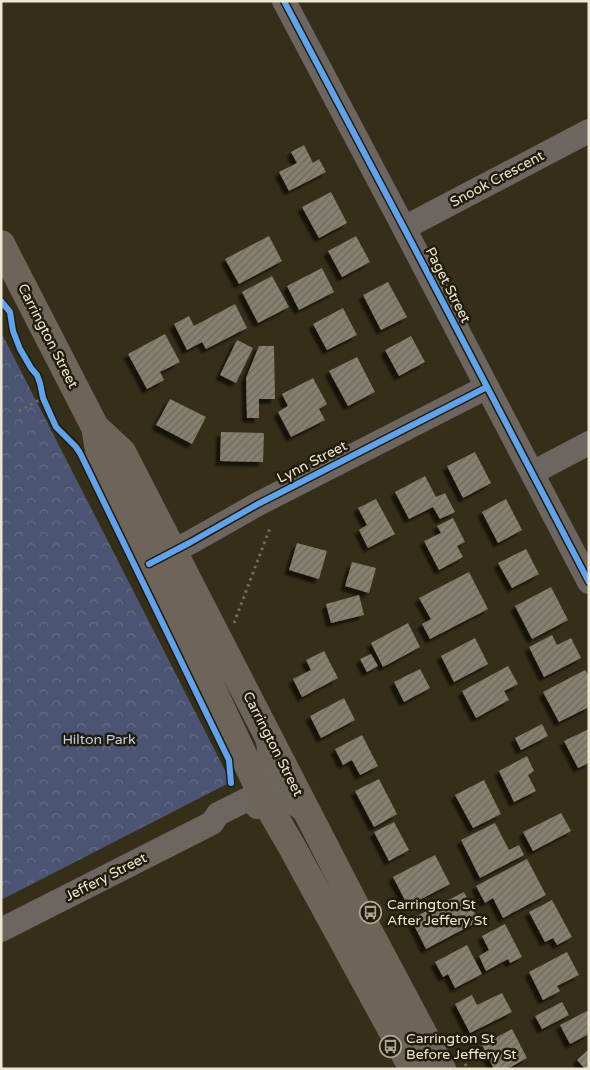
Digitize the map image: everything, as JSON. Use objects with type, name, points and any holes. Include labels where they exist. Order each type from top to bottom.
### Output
[{"type":"main road","name":"Carrington Street","points":[[1,244],[95,427],[103,469],[149,564],[189,640],[263,797],[413,1069]]},
{"type":"main road","name":"Carrington Street","points":[[95,427],[122,452],[359,913],[442,1069]]},
{"type":"street","name":"Paget Street","points":[[284,1],[589,582]]},
{"type":"street","name":"Snook Crescent","points":[[404,228],[589,131]]},
{"type":"street","name":"Lynn Street","points":[[149,564],[258,504],[487,387]]},
{"type":"street","points":[[532,473],[589,443]]},
{"type":"street","points":[[263,797],[269,786],[271,773],[268,734]]},
{"type":"street","name":"Jeffery Street","points":[[1,930],[212,823],[218,814],[252,797],[274,796],[285,798],[308,814]]},
{"type":"path","points":[[19,411],[44,402],[41,391]]},
{"type":"path","points":[[234,626],[270,528]]},
{"type":"green space","name":"Hilton Park","points":[[1,332],[231,782],[1,900]]},
{"type":"building","points":[[304,145],[313,163],[319,159],[326,172],[289,191],[279,172],[297,163],[291,152]]},
{"type":"building","points":[[331,192],[347,223],[319,238],[302,207]]},
{"type":"building","points":[[269,236],[282,261],[239,284],[225,259]]},
{"type":"building","points":[[356,236],[370,262],[342,277],[328,251]]},
{"type":"building","points":[[322,268],[334,292],[299,310],[287,286]]},
{"type":"building","points":[[272,276],[289,307],[258,323],[242,292]]},
{"type":"building","points":[[388,282],[407,317],[381,330],[363,295]]},
{"type":"building","points":[[235,304],[247,328],[206,349],[202,342],[187,350],[174,324],[189,316],[194,326]]},
{"type":"building","points":[[343,308],[357,335],[327,350],[313,324]]},
{"type":"building","points":[[165,334],[180,362],[160,372],[164,380],[147,389],[128,354]]},
{"type":"building","points":[[411,336],[425,362],[399,376],[385,350]]},
{"type":"building","points":[[237,340],[253,348],[236,383],[220,375]]},
{"type":"building","points":[[259,346],[274,346],[275,399],[259,399],[259,418],[247,418],[246,378]]},
{"type":"building","points":[[357,357],[375,392],[348,406],[329,371]]},
{"type":"building","points":[[313,378],[327,404],[319,409],[325,420],[291,437],[278,412],[288,406],[282,394]]},
{"type":"building","points":[[170,399],[206,417],[192,444],[156,425]]},
{"type":"building","points":[[221,432],[264,433],[263,462],[220,461]]},
{"type":"building","points":[[475,452],[491,483],[463,498],[447,466]]},
{"type":"building","points":[[425,476],[436,497],[445,493],[455,512],[440,519],[433,507],[409,519],[395,492]]},
{"type":"building","points":[[376,499],[395,534],[368,548],[359,530],[367,525],[358,508]]},
{"type":"building","points":[[506,499],[522,530],[498,543],[482,512]]},
{"type":"building","points":[[453,518],[465,542],[457,546],[463,557],[439,570],[424,541],[441,533],[437,526]]},
{"type":"building","points":[[297,543],[327,551],[319,579],[289,570]]},
{"type":"building","points":[[526,549],[539,574],[512,588],[498,563]]},
{"type":"building","points":[[352,562],[376,568],[369,593],[345,586]]},
{"type":"building","points":[[469,572],[488,609],[430,639],[422,624],[431,619],[419,598]]},
{"type":"building","points":[[551,587],[568,620],[532,639],[515,606]]},
{"type":"building","points":[[359,595],[364,615],[331,623],[326,604]]},
{"type":"building","points":[[408,623],[420,647],[383,667],[371,643]]},
{"type":"building","points":[[552,635],[557,645],[571,638],[581,658],[544,677],[529,647]]},
{"type":"building","points":[[475,638],[488,664],[454,682],[441,656]]},
{"type":"building","points":[[324,651],[338,678],[302,697],[293,679],[311,670],[306,660]]},
{"type":"building","points":[[371,654],[378,666],[367,672],[360,659]]},
{"type":"building","points":[[508,666],[518,684],[504,691],[509,700],[476,718],[462,691]]},
{"type":"building","points":[[420,669],[430,688],[404,702],[394,682]]},
{"type":"building","points":[[585,670],[589,676],[589,707],[559,722],[543,692]]},
{"type":"building","points":[[344,698],[355,720],[321,738],[310,716]]},
{"type":"building","points":[[542,724],[548,736],[521,750],[515,738]]},
{"type":"building","points":[[589,729],[589,763],[578,768],[564,741]]},
{"type":"building","points":[[362,735],[378,766],[360,775],[352,760],[343,765],[335,749]]},
{"type":"building","points":[[527,756],[534,771],[528,775],[536,791],[514,802],[499,771]]},
{"type":"building","points":[[379,779],[397,814],[374,827],[355,791]]},
{"type":"building","points":[[484,780],[501,814],[473,828],[455,795]]},
{"type":"building","points":[[561,813],[571,831],[533,851],[523,832]]},
{"type":"building","points":[[394,822],[409,850],[389,861],[374,832]]},
{"type":"building","points":[[495,823],[509,850],[519,845],[524,855],[480,878],[461,840]]},
{"type":"building","points":[[435,855],[450,884],[408,906],[393,877]]},
{"type":"building","points":[[527,859],[546,895],[503,918],[493,898],[485,903],[476,886]]},
{"type":"building","points":[[464,892],[479,921],[426,949],[411,919]]},
{"type":"building","points":[[552,900],[572,937],[557,945],[553,938],[545,942],[529,912]]},
{"type":"building","points":[[505,924],[522,957],[510,963],[508,959],[486,971],[479,956],[489,950],[482,936]]},
{"type":"building","points":[[467,945],[482,974],[455,988],[448,974],[443,977],[435,962]]},
{"type":"building","points":[[567,952],[579,975],[557,986],[560,991],[543,1000],[529,972]]},
{"type":"building","points":[[502,993],[512,1012],[470,1033],[455,1004],[472,995],[477,1005]]},
{"type":"building","points":[[562,1002],[569,1015],[542,1029],[535,1016]]},
{"type":"building","points":[[589,1010],[589,1034],[570,1044],[560,1025]]},
{"type":"building","points":[[512,1029],[527,1058],[507,1069],[494,1069],[482,1045]]},
{"type":"building","points":[[589,1049],[589,1069],[585,1069],[577,1060]]},
{"type":"cycle path","points":[[284,1],[589,582]]},
{"type":"cycle path","points":[[1,301],[10,312],[13,331],[20,349],[37,375],[43,398],[56,427],[80,453],[229,760],[231,783]]},
{"type":"cycle path","points":[[149,564],[258,504],[487,387]]},
{"type":"place","name":"Carrington St After Jeffery St","points":[[371,912]]},
{"type":"place","name":"Carrington St Before Jeffery St","points":[[390,1046]]}]
